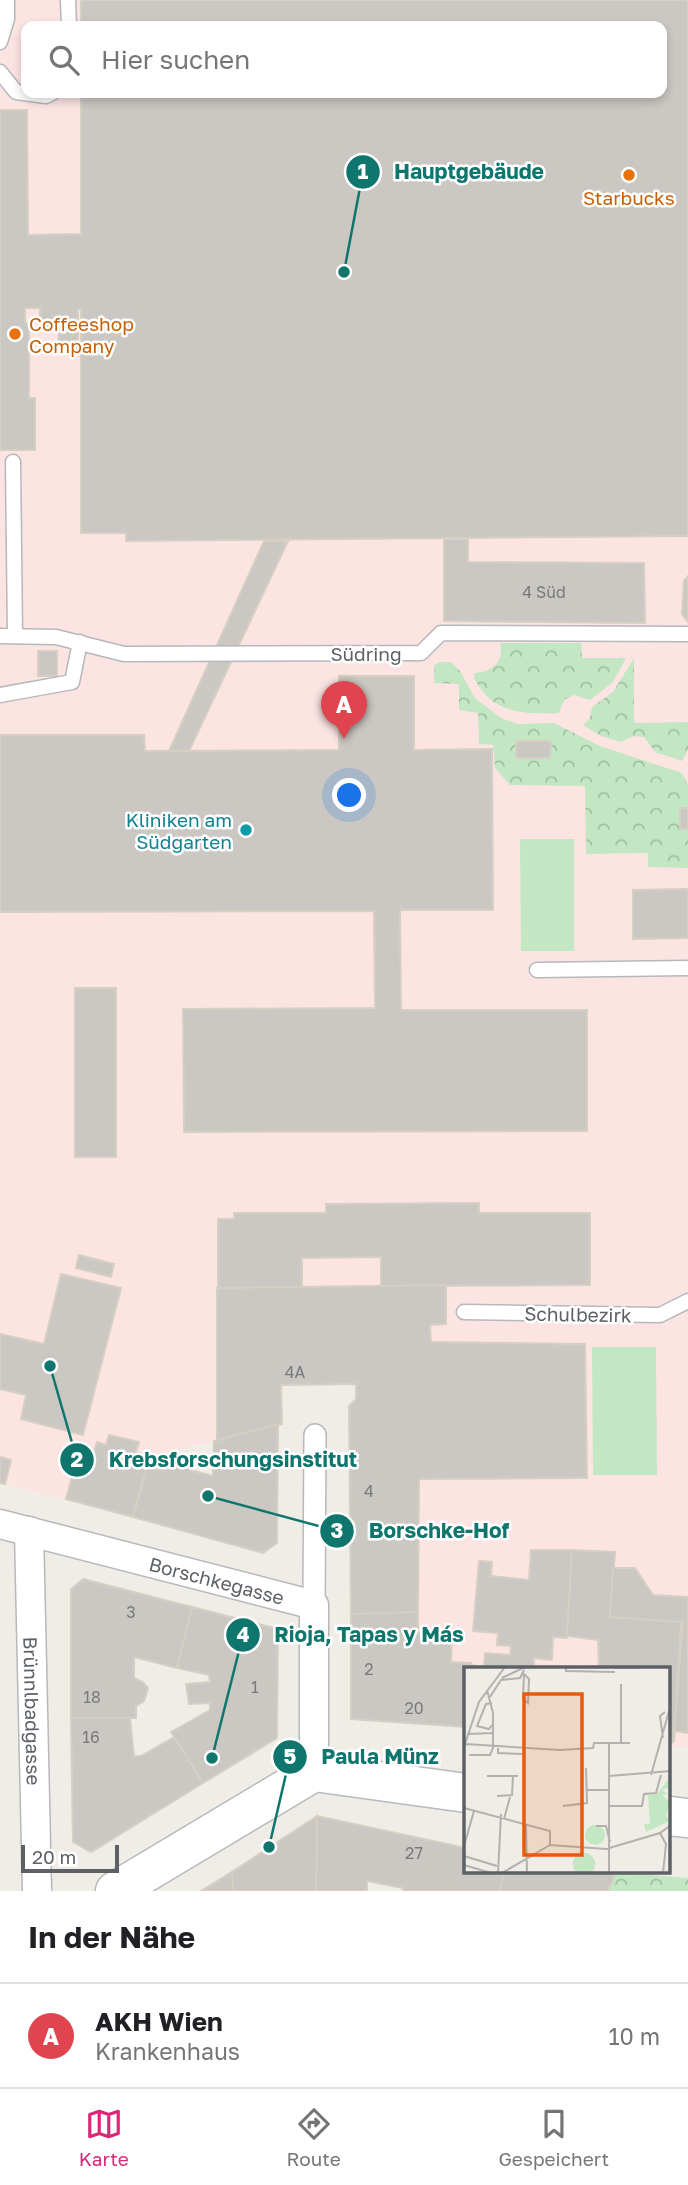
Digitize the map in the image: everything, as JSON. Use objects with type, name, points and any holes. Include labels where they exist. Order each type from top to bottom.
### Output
[{"type":"main road","points":[[115,1891],[314,1772],[464,1793]]},
{"type":"main road","points":[[670,1816],[688,1818]]},
{"type":"street","points":[[314,1772],[315,1435]]},
{"type":"street","name":"Borschkegasse","points":[[0,1524],[314,1605]]},
{"type":"street","name":"Brünnlbadgasse","points":[[29,1531],[37,1891]]},
{"type":"lane","points":[[0,42],[7,19],[7,0]]},
{"type":"lane","points":[[68,0],[69,21]]},
{"type":"lane","points":[[0,72],[16,92],[21,93]]},
{"type":"lane","points":[[13,462],[15,636]]},
{"type":"lane","name":"Südring","points":[[0,636],[56,637],[124,654],[421,653],[441,633],[688,634]]},
{"type":"lane","points":[[0,695],[72,682],[80,642]]},
{"type":"lane","points":[[537,970],[688,968]]},
{"type":"lane","name":"Schulbezirk","points":[[464,1312],[660,1315],[688,1301]]},
{"type":"shaded area","points":[[0,0],[688,0],[688,1747],[670,1746],[670,1667],[464,1667],[464,1670],[351,1719],[349,1406],[356,1399],[355,1384],[281,1385],[282,1424],[150,1457],[133,1517],[0,1483]]},
{"type":"green space","points":[[500,643],[581,643],[582,658],[626,658],[613,682],[590,700],[574,695],[564,700],[559,713],[521,712],[490,699],[474,678],[475,673],[487,671],[499,661]]},
{"type":"green space","points":[[634,658],[634,723],[688,722],[688,749],[682,761],[655,752],[644,737],[633,736],[621,742],[601,736],[583,725],[590,718],[592,707],[613,692]]},
{"type":"green space","points":[[451,662],[460,671],[475,698],[501,718],[518,724],[554,723],[600,746],[682,773],[688,785],[688,868],[648,867],[648,853],[586,854],[585,786],[510,785],[495,768],[493,745],[479,744],[478,713],[459,710],[459,684],[434,683],[434,665]]},
{"type":"green space","points":[[520,839],[574,839],[574,951],[521,951]]},
{"type":"green space","points":[[592,1347],[656,1347],[657,1475],[593,1475]]},
{"type":"green space","points":[[615,1874],[688,1878],[688,1891],[608,1891]]},
{"type":"building","points":[[81,0],[688,0],[688,536],[126,541],[126,533],[81,533],[81,309],[78,309],[78,352],[58,351],[59,329],[40,328],[40,308],[25,308],[25,323],[29,323],[29,398],[35,398],[35,450],[0,450],[0,110],[27,110],[28,235],[81,234],[81,98],[667,98],[667,21],[81,21]]},
{"type":"building","points":[[444,539],[468,539],[468,562],[644,563],[645,623],[444,621]]},
{"type":"building","points":[[264,541],[288,541],[189,751],[169,751]]},
{"type":"building","points":[[688,576],[688,622],[682,614],[684,581]]},
{"type":"building","points":[[38,651],[57,651],[57,676],[38,676]]},
{"type":"building","name":"Kliniken am Südgarten","points":[[339,676],[414,676],[414,750],[492,749],[493,910],[400,910],[401,1010],[587,1010],[587,1131],[184,1132],[183,1009],[375,1008],[374,911],[0,912],[0,735],[144,735],[145,751],[339,750]]},
{"type":"building","points":[[516,741],[551,741],[550,758],[516,758]]},
{"type":"building","points":[[680,808],[688,808],[688,829],[680,829]]},
{"type":"building","points":[[688,889],[688,938],[633,939],[633,890]]},
{"type":"building","points":[[75,988],[116,988],[116,1157],[75,1157]]},
{"type":"building","points":[[479,1203],[479,1213],[590,1213],[590,1285],[381,1286],[381,1257],[302,1258],[302,1287],[218,1288],[218,1219],[234,1219],[234,1213],[326,1213],[326,1204]]},
{"type":"building","points":[[79,1255],[114,1264],[111,1277],[76,1268]]},
{"type":"building","points":[[61,1274],[121,1288],[83,1435],[21,1419],[26,1395],[0,1389],[0,1334],[44,1344]]},
{"type":"building","points":[[446,1285],[446,1324],[430,1325],[431,1342],[585,1344],[587,1478],[419,1479],[418,1612],[351,1614],[349,1406],[356,1399],[356,1384],[281,1385],[282,1424],[217,1441],[217,1288]]},
{"type":"building","points":[[278,1424],[277,1543],[263,1553],[133,1517],[147,1467],[159,1470],[161,1462],[180,1467],[182,1457],[193,1459],[190,1470],[213,1476],[214,1441]]},
{"type":"building","points":[[109,1435],[139,1442],[136,1452],[149,1457],[133,1517],[66,1499],[80,1448],[94,1452],[97,1442],[106,1445]]},
{"type":"building","points":[[0,1457],[11,1460],[5,1484],[0,1483]]},
{"type":"building","points":[[531,1550],[572,1550],[567,1638],[553,1637],[552,1660],[534,1658],[534,1667],[484,1667],[485,1653],[510,1655],[511,1646],[497,1645],[498,1633],[473,1631],[479,1561],[492,1562],[491,1576],[529,1580]]},
{"type":"building","points":[[572,1550],[615,1552],[610,1617],[681,1622],[674,1741],[670,1744],[670,1667],[599,1667],[598,1640],[567,1636]]},
{"type":"building","points":[[613,1568],[635,1568],[653,1595],[688,1597],[688,1733],[674,1731],[683,1622],[610,1617]]},
{"type":"building","points":[[83,1579],[192,1607],[177,1668],[134,1657],[134,1678],[148,1688],[144,1701],[136,1706],[136,1718],[71,1718],[71,1589]]},
{"type":"building","points":[[192,1607],[278,1629],[277,1738],[203,1783],[171,1732],[210,1710],[210,1703],[189,1704],[186,1684],[210,1682],[209,1675],[177,1668]]},
{"type":"building","points":[[418,1612],[418,1633],[452,1635],[451,1662],[471,1663],[471,1667],[464,1667],[464,1727],[351,1719],[351,1614]]},
{"type":"building","points":[[71,1718],[130,1718],[134,1756],[141,1756],[174,1737],[203,1783],[91,1852],[73,1842]]},
{"type":"building","points":[[317,1816],[464,1848],[464,1874],[504,1874],[500,1891],[403,1891],[403,1888],[367,1881],[367,1891],[316,1891]]},
{"type":"building","points":[[317,1816],[316,1891],[233,1891],[232,1872]]},
{"type":"building","points":[[232,1872],[233,1891],[201,1891]]},
{"type":"building","points":[[504,1874],[615,1874],[608,1891],[500,1891]]},
{"type":"place","name":"Starbucks","points":[[629,175]]},
{"type":"place","name":"Hauptgebäude","points":[[344,272]]},
{"type":"place","name":"Coffeeshop Company","points":[[15,334]]},
{"type":"place","name":"AKH Wien","points":[[344,739]]},
{"type":"place","name":"Kliniken am Südgarten","points":[[246,830]]},
{"type":"place","name":"Krebsforschungsinstitut","points":[[50,1366]]},
{"type":"place","name":"Borschke-Hof","points":[[208,1496]]},
{"type":"place","name":"Rioja, Tapas y Más","points":[[212,1758]]},
{"type":"place","name":"Paula Münz","points":[[269,1847]]}]
